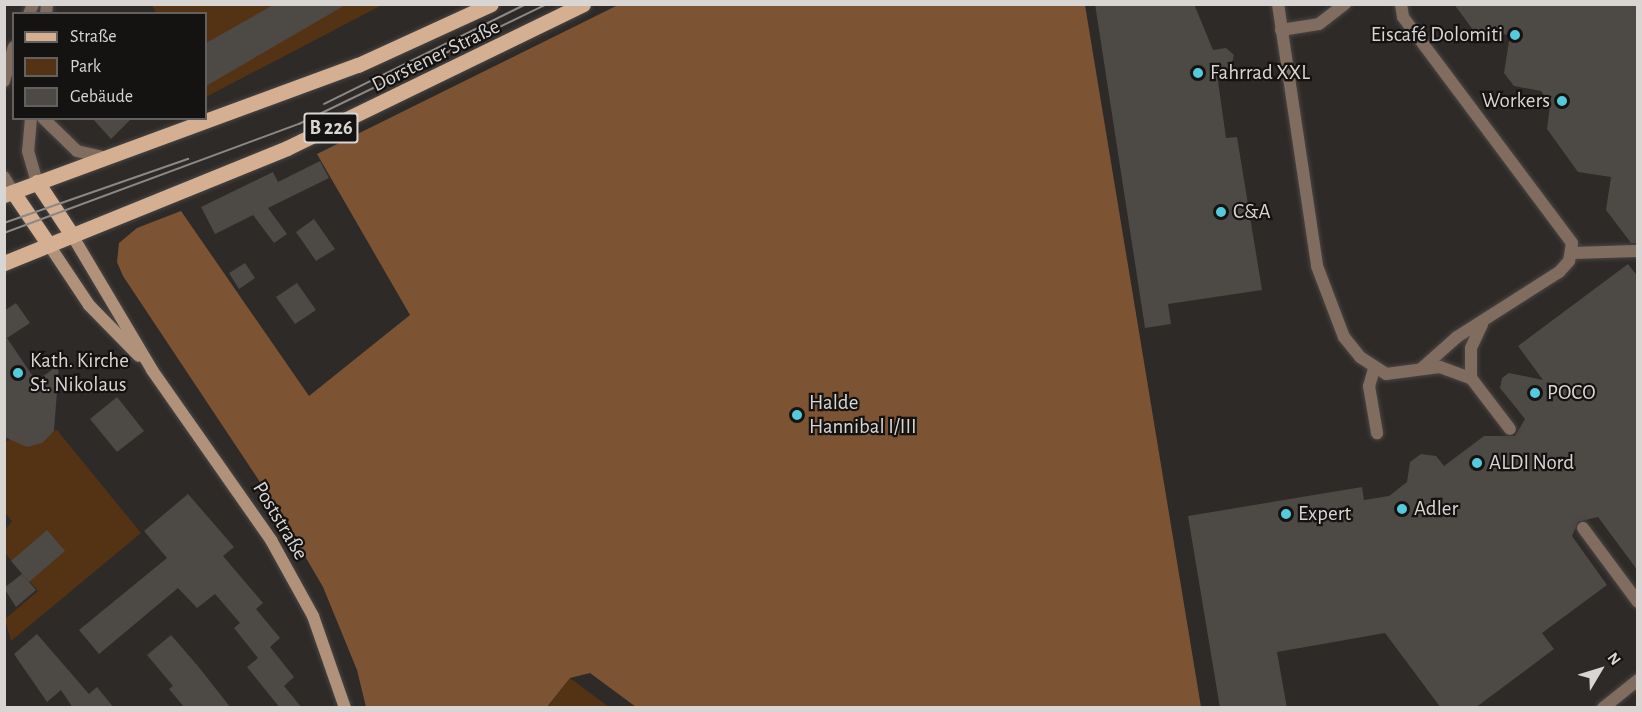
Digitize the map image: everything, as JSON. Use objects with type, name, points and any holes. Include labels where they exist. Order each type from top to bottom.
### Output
[{"type":"main road","name":"Dorstener Straße","points":[[9,193],[358,66],[491,4]]},
{"type":"main road","name":"Dorstener Straße","points":[[4,263],[287,148],[583,4]]},
{"type":"main road","points":[[37,183],[72,235]]},
{"type":"main road","points":[[9,193],[50,245]]},
{"type":"street","points":[[1278,4],[1323,291],[1344,337],[1374,369],[1400,375],[1422,368],[1457,337],[1482,324],[1559,272],[1571,253],[1570,237],[1557,223],[1403,17],[1401,4]]},
{"type":"street","points":[[1281,30],[1319,24],[1346,4]]},
{"type":"street","points":[[4,81],[12,54]]},
{"type":"street","points":[[31,120],[28,151],[37,183]]},
{"type":"street","points":[[45,120],[77,151],[104,157]]},
{"type":"street","points":[[4,177],[9,193]]},
{"type":"street","name":"Poststraße","points":[[72,235],[152,370],[271,540],[313,616],[345,708]]},
{"type":"street","name":"Poststraße","points":[[50,245],[89,304],[152,370]]},
{"type":"street","points":[[1571,253],[1638,251]]},
{"type":"street","points":[[1482,324],[1472,348],[1471,378],[1510,429]]},
{"type":"street","points":[[1422,368],[1471,378]]},
{"type":"street","points":[[1374,369],[1369,386],[1377,433]]},
{"type":"street","points":[[1583,528],[1638,602]]},
{"type":"street","points":[[1602,708],[1638,680]]},
{"type":"green space","points":[[152,5],[382,5],[207,96],[207,12],[156,12]]},
{"type":"green space","points":[[57,430],[141,533],[11,641],[5,619],[38,591],[5,553],[5,530],[12,521],[5,513],[5,441]]},
{"type":"green space","points":[[570,678],[609,707],[547,708]]},
{"type":"shaded area","points":[[618,5],[1085,5],[1201,707],[636,707],[590,673],[570,678],[547,707],[366,707],[357,670],[323,587],[274,503],[123,276],[117,262],[119,243],[137,228],[181,211],[309,396],[410,315],[317,154]]},
{"type":"building","points":[[275,4],[347,4],[207,85],[207,42]]},
{"type":"building","points":[[1095,4],[1194,4],[1213,50],[1226,48],[1234,55],[1230,72],[1217,74],[1226,138],[1237,137],[1262,290],[1168,304],[1171,324],[1145,328]]},
{"type":"building","points":[[1454,4],[1638,4],[1638,243],[1631,243],[1606,210],[1611,177],[1578,172],[1547,129],[1550,105],[1541,91],[1514,86],[1504,73],[1510,35],[1473,30]]},
{"type":"building","points":[[94,120],[130,120],[111,139]]},
{"type":"building","points":[[320,161],[329,178],[268,208],[287,234],[274,243],[253,215],[215,234],[201,207],[273,172],[278,182]]},
{"type":"building","points":[[314,219],[335,249],[316,261],[296,232]]},
{"type":"building","points":[[245,263],[255,278],[239,289],[229,273]]},
{"type":"building","points":[[1628,264],[1638,277],[1638,571],[1598,517],[1578,522],[1572,536],[1607,585],[1542,633],[1554,649],[1475,708],[1441,708],[1385,633],[1277,652],[1287,708],[1220,708],[1188,516],[1362,487],[1364,500],[1389,496],[1407,482],[1410,462],[1421,454],[1436,456],[1444,466],[1484,436],[1515,436],[1525,419],[1500,388],[1502,378],[1509,373],[1543,380],[1518,346]]},
{"type":"building","points":[[297,283],[316,310],[295,324],[276,297]]},
{"type":"building","name":"Kath. Kirche St. Nikolaus","points":[[16,303],[30,323],[7,338],[36,381],[59,365],[54,431],[42,443],[27,447],[4,437],[4,311]]},
{"type":"building","points":[[117,397],[144,431],[117,452],[90,419]]},
{"type":"building","points":[[188,494],[234,547],[223,556],[263,603],[256,609],[280,638],[270,647],[294,677],[284,686],[302,708],[280,708],[247,667],[258,658],[234,628],[240,623],[215,594],[197,608],[178,588],[99,654],[79,630],[167,558],[144,531]]},
{"type":"building","points":[[47,530],[65,551],[29,582],[11,561]]},
{"type":"building","points":[[22,574],[36,590],[16,607],[4,588]]},
{"type":"building","points":[[37,634],[89,694],[97,687],[114,708],[73,708],[61,690],[47,702],[14,654]]},
{"type":"building","points":[[171,635],[231,708],[185,708],[169,689],[173,686],[147,655]]},
{"type":"tram line","points":[[324,104],[526,4]]},
{"type":"tram line","points":[[4,233],[299,124],[547,4]]},
{"type":"tram line","points":[[4,223],[188,159]]},
{"type":"place","name":"Eiscafé Dolomiti","points":[[1515,35]]},
{"type":"place","name":"Fahrrad XXL","points":[[1198,73]]},
{"type":"place","name":"Workers","points":[[1562,101]]},
{"type":"place","name":"C&A","points":[[1221,212]]},
{"type":"place","name":"Kath. Kirche St. Nikolaus","points":[[18,373]]},
{"type":"place","name":"POCO","points":[[1535,393]]},
{"type":"place","name":"Halde Hannibal I/III","points":[[797,415]]},
{"type":"place","name":"ALDI Nord","points":[[1477,463]]},
{"type":"place","name":"Adler","points":[[1402,509]]},
{"type":"place","name":"Expert","points":[[1286,514]]}]
